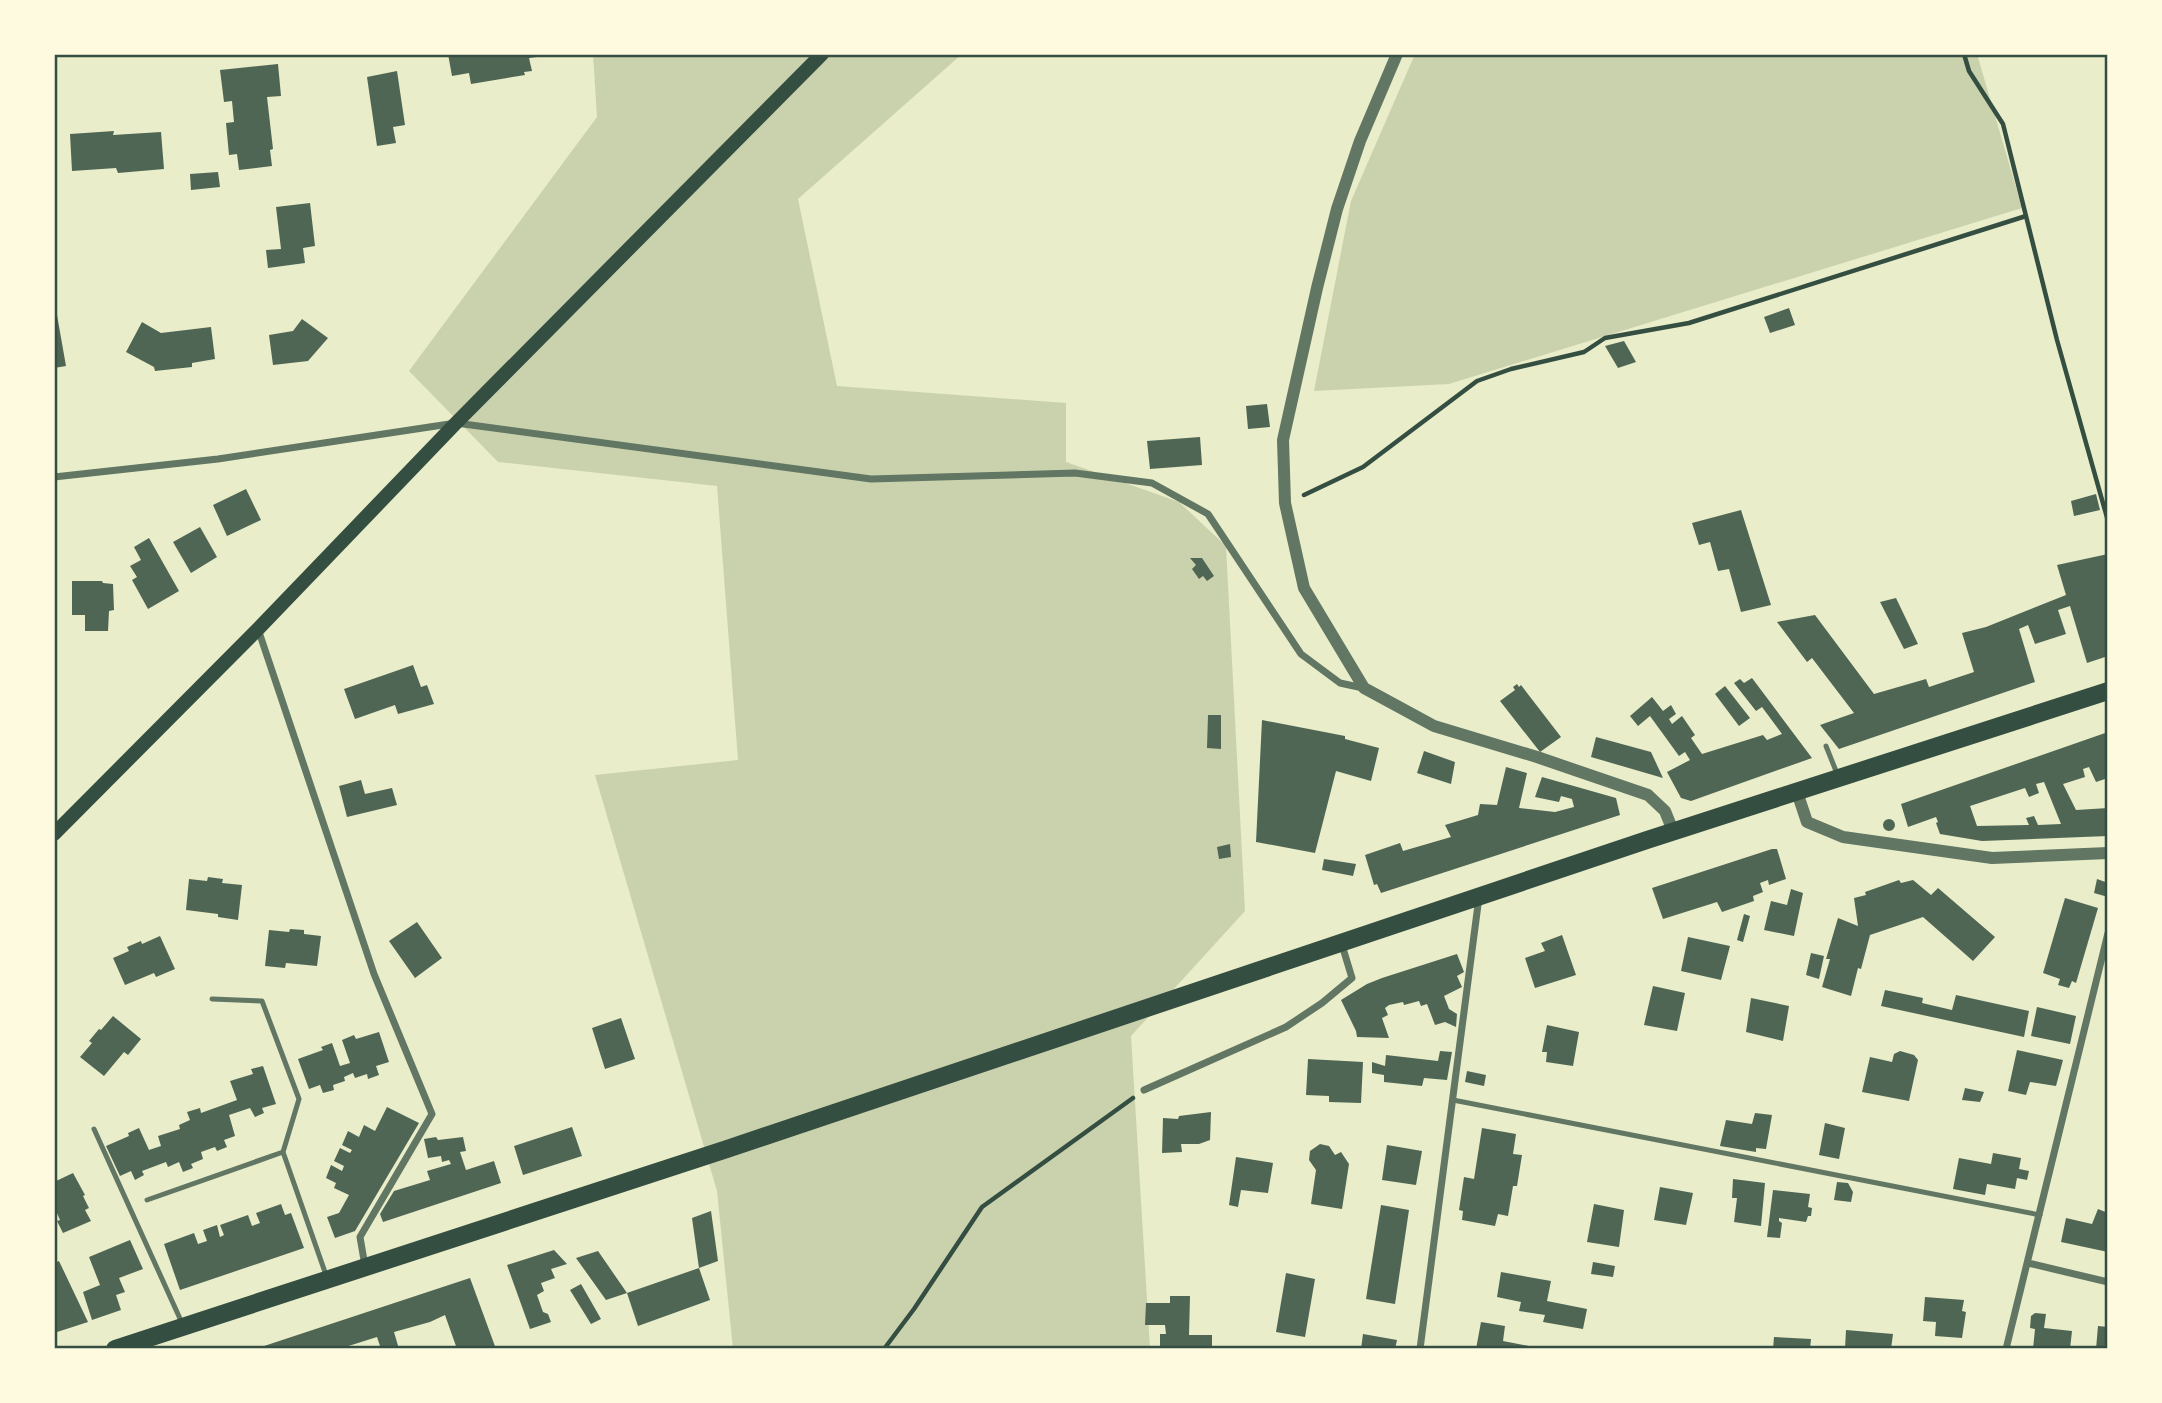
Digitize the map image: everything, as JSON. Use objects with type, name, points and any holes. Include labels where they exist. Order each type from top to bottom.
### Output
[{"type":"main road","points":[[54,834],[822,54]]},
{"type":"main road","points":[[115,1349],[714,1153],[1673,831],[2108,691]]},
{"type":"street","points":[[1364,688],[1304,588],[1285,503],[1283,440],[1337,209],[1396,54]]},
{"type":"street","points":[[54,477],[218,458],[456,423],[871,479],[1075,473],[1152,483],[1208,513],[1301,654],[1340,683],[1364,688],[1434,726],[1537,757],[1648,795],[1665,811],[1673,831]]},
{"type":"street","points":[[258,629],[374,974],[432,1114],[360,1237],[365,1267]]},
{"type":"street","points":[[1797,792],[1807,822],[1843,837],[1992,858],[2108,853]]},
{"type":"street","points":[[1419,1349],[1479,896]]},
{"type":"street","points":[[2006,1349],[2108,933]]},
{"type":"street","points":[[1144,1090],[1286,1027],[1322,1003],[1352,978],[1341,942]]},
{"type":"street","points":[[2028,1264],[2108,1282]]},
{"type":"lane","points":[[1826,746],[1839,779]]},
{"type":"lane","points":[[212,999],[262,1001],[299,1099],[283,1152],[327,1278]]},
{"type":"lane","points":[[1453,1100],[2040,1214]]},
{"type":"lane","points":[[94,1129],[183,1326]]},
{"type":"lane","points":[[147,1200],[283,1152]]},
{"type":"path","points":[[1964,54],[1969,71],[2003,124],[2057,340],[2108,521]]},
{"type":"path","points":[[1285,503],[1363,467],[1477,381],[1511,369],[1584,352],[1605,338],[1689,323],[2026,216]]},
{"type":"path","points":[[884,1349],[982,1207],[1144,1090]]},
{"type":"green space","points":[[593,54],[962,54],[798,199],[837,386],[1066,403],[1066,462],[1179,502],[1226,546],[1245,911],[1131,1036],[1150,1349],[733,1349],[717,1191],[595,775],[738,760],[717,486],[498,462],[409,371],[597,117]]},
{"type":"green space","points":[[1415,54],[1977,54],[2022,208],[1449,384],[1314,391],[1351,201]]},
{"type":"building","points":[[448,54],[537,54],[537,57],[529,58],[532,71],[524,72],[525,75],[471,84],[469,73],[452,76]]},
{"type":"building","points":[[278,64],[281,96],[267,97],[273,149],[270,150],[272,166],[239,170],[237,154],[229,155],[226,123],[234,122],[232,101],[224,102],[220,70]]},
{"type":"building","points":[[397,71],[405,125],[393,127],[396,143],[377,146],[367,77]]},
{"type":"building","points":[[114,131],[113,135],[161,132],[164,169],[118,173],[116,168],[72,171],[70,134]]},
{"type":"building","points":[[218,172],[220,187],[191,190],[190,174]]},
{"type":"building","points":[[310,203],[315,246],[303,248],[305,263],[268,268],[266,250],[281,249],[276,207]]},
{"type":"building","points":[[1789,308],[1795,325],[1770,333],[1764,317]]},
{"type":"building","points":[[57,315],[66,366],[54,368],[54,316]]},
{"type":"building","points":[[302,319],[328,338],[308,361],[273,365],[269,335],[293,331]]},
{"type":"building","points":[[142,322],[161,333],[211,327],[215,359],[192,363],[192,367],[155,371],[154,367],[126,352]]},
{"type":"building","points":[[1624,341],[1636,362],[1618,368],[1605,346]]},
{"type":"building","points":[[1267,404],[1270,427],[1248,429],[1246,406]]},
{"type":"building","points":[[1200,437],[1202,465],[1150,469],[1147,441]]},
{"type":"building","points":[[246,489],[261,520],[227,536],[213,505]]},
{"type":"building","points":[[2096,494],[2100,510],[2074,516],[2071,501]]},
{"type":"building","points":[[1741,510],[1771,605],[1741,612],[1729,569],[1718,571],[1710,542],[1699,545],[1692,523]]},
{"type":"building","points":[[200,527],[217,557],[191,573],[173,542]]},
{"type":"building","points":[[149,538],[179,591],[148,609],[132,580],[137,577],[130,566],[141,560],[134,547]]},
{"type":"building","points":[[2108,554],[2108,656],[2087,663],[2070,606],[2058,610],[2066,634],[2035,644],[2028,625],[2019,629],[2035,682],[1839,749],[1820,725],[1854,713],[1812,658],[1807,662],[1777,622],[1815,615],[1874,694],[1926,679],[1929,687],[1974,672],[1962,633],[1986,627],[2066,595],[2057,565]]},
{"type":"building","points":[[1190,558],[1202,558],[1214,576],[1207,581],[1203,576],[1199,579],[1192,569],[1196,565]]},
{"type":"building","points":[[72,581],[102,581],[113,584],[114,610],[109,611],[108,631],[85,631],[85,615],[72,615]]},
{"type":"building","points":[[1896,598],[1918,644],[1904,649],[1880,602]]},
{"type":"building","points":[[413,665],[421,687],[427,685],[434,704],[398,714],[395,705],[355,719],[344,689]]},
{"type":"building","points":[[1752,678],[1812,758],[1691,801],[1681,798],[1667,772],[1690,760],[1685,752],[1679,756],[1650,716],[1638,726],[1630,716],[1652,697],[1663,711],[1671,705],[1676,714],[1669,719],[1672,724],[1682,716],[1695,735],[1691,738],[1702,754],[1763,735],[1767,740],[1782,734],[1762,707],[1756,711],[1734,683],[1740,679],[1744,683]]},
{"type":"building","points":[[1517,684],[1519,687],[1521,685],[1561,737],[1540,752],[1500,701],[1515,690],[1513,687]]},
{"type":"building","points":[[1725,686],[1750,718],[1739,726],[1715,694]]},
{"type":"building","points":[[1208,715],[1221,715],[1221,749],[1207,748]]},
{"type":"building","points":[[1262,720],[1345,736],[1345,739],[1379,748],[1371,781],[1336,771],[1315,853],[1256,842]]},
{"type":"building","points":[[2108,732],[2108,778],[2096,782],[2089,767],[2083,769],[2085,777],[2063,784],[2076,810],[2108,808],[2108,836],[1982,841],[1940,834],[1936,817],[1908,827],[1901,804]],"holes":[[[2044,782],[2061,824],[2038,825],[2034,816],[2026,818],[2029,825],[1977,826],[1970,806],[2025,788],[2029,797],[2039,793],[2036,784]]]},
{"type":"building","points":[[1596,737],[1651,752],[1663,778],[1591,757]]},
{"type":"building","points":[[1424,751],[1455,762],[1451,784],[1417,773]]},
{"type":"building","points":[[1506,767],[1527,773],[1519,808],[1555,812],[1574,807],[1572,799],[1561,796],[1559,802],[1535,797],[1542,777],[1616,798],[1620,815],[1381,893],[1377,884],[1374,885],[1365,855],[1400,843],[1403,851],[1451,837],[1445,825],[1478,815],[1480,804],[1497,805]]},
{"type":"building","points":[[361,780],[365,794],[392,788],[397,805],[347,817],[339,786]]},
{"type":"building","points":[[1884,820],[1894,820],[1894,830],[1884,830]]},
{"type":"building","points":[[1230,844],[1231,857],[1219,859],[1217,847]]},
{"type":"building","points":[[1777,849],[1786,879],[1769,885],[1768,880],[1760,883],[1763,892],[1753,896],[1754,901],[1722,912],[1717,902],[1663,919],[1652,888]]},
{"type":"building","points":[[1324,859],[1356,864],[1353,876],[1322,870]]},
{"type":"building","points":[[208,877],[223,879],[222,883],[242,885],[238,920],[218,917],[218,914],[186,910],[189,879],[207,881]]},
{"type":"building","points":[[2097,879],[2108,883],[2108,897],[2094,893]]},
{"type":"building","points":[[1899,880],[1901,883],[1913,880],[1931,895],[1938,888],[1995,937],[1973,961],[1923,917],[1870,935],[1851,996],[1822,987],[1830,959],[1826,959],[1838,918],[1858,926],[1854,898]]},
{"type":"building","points":[[1791,889],[1803,893],[1794,936],[1764,930],[1771,901],[1787,905]]},
{"type":"building","points":[[2065,898],[2098,908],[2076,983],[2072,981],[2069,988],[2058,985],[2060,979],[2043,973]]},
{"type":"building","points":[[1744,914],[1750,916],[1743,942],[1737,940]]},
{"type":"building","points":[[417,922],[442,958],[415,978],[389,941]]},
{"type":"building","points":[[290,929],[304,930],[304,934],[321,936],[317,966],[286,963],[285,968],[265,966],[269,930],[289,932]]},
{"type":"building","points":[[1562,935],[1576,975],[1535,988],[1525,958],[1545,951],[1541,943]]},
{"type":"building","points":[[160,936],[175,969],[156,977],[154,973],[125,985],[113,958],[129,951],[127,947]]},
{"type":"building","points":[[1688,937],[1730,946],[1721,980],[1681,971]]},
{"type":"building","points":[[1811,953],[1824,956],[1819,979],[1806,975]]},
{"type":"building","points":[[1457,954],[1464,972],[1457,976],[1462,987],[1444,996],[1449,1009],[1457,1014],[1456,1027],[1445,1022],[1435,1025],[1427,1004],[1421,1006],[1419,1001],[1404,1005],[1403,1002],[1385,1008],[1388,1015],[1382,1018],[1389,1038],[1357,1037],[1341,1000],[1382,978]]},
{"type":"building","points":[[1653,986],[1685,993],[1677,1031],[1644,1025]]},
{"type":"building","points":[[1885,990],[1923,998],[1922,1003],[1952,1010],[1956,995],[2029,1011],[2024,1037],[1881,1006]]},
{"type":"building","points":[[1751,998],[1789,1006],[1783,1041],[1746,1032]]},
{"type":"building","points":[[2037,1007],[2076,1016],[2070,1044],[2031,1036]]},
{"type":"building","points":[[113,1016],[141,1039],[128,1055],[124,1052],[104,1076],[80,1057],[92,1043],[89,1041]]},
{"type":"building","points":[[621,1018],[635,1059],[605,1069],[592,1028]]},
{"type":"building","points":[[1547,1025],[1579,1032],[1573,1066],[1546,1062],[1547,1052],[1542,1052]]},
{"type":"building","points":[[379,1032],[389,1062],[376,1066],[379,1075],[368,1079],[367,1074],[355,1078],[353,1073],[344,1077],[345,1081],[333,1085],[334,1090],[323,1093],[320,1085],[309,1089],[298,1059],[323,1050],[321,1047],[332,1043],[340,1066],[350,1063],[342,1040],[354,1035],[356,1039]]},
{"type":"building","points":[[2017,1050],[2063,1060],[2056,1086],[2030,1082],[2026,1095],[2008,1091]]},
{"type":"building","points":[[1440,1051],[1452,1052],[1447,1080],[1424,1078],[1422,1086],[1384,1082],[1384,1075],[1372,1073],[1372,1062],[1385,1066],[1386,1055],[1438,1061]]},
{"type":"building","points":[[1900,1051],[1914,1055],[1918,1060],[1909,1101],[1862,1092],[1870,1057],[1892,1062],[1894,1054]]},
{"type":"building","points":[[1308,1059],[1363,1062],[1361,1103],[1329,1102],[1329,1096],[1306,1095]]},
{"type":"building","points":[[263,1066],[276,1104],[262,1108],[264,1113],[255,1117],[250,1108],[229,1115],[235,1136],[224,1140],[227,1147],[217,1151],[215,1147],[201,1152],[203,1159],[191,1164],[193,1168],[183,1172],[179,1162],[168,1167],[166,1162],[142,1171],[144,1175],[135,1180],[131,1171],[120,1176],[106,1146],[129,1136],[128,1133],[139,1128],[149,1150],[161,1146],[158,1136],[180,1129],[179,1125],[190,1120],[187,1112],[200,1108],[201,1113],[237,1100],[230,1081],[253,1074],[251,1069]]},
{"type":"building","points":[[1467,1071],[1486,1075],[1484,1086],[1465,1082]]},
{"type":"building","points":[[1965,1088],[1984,1092],[1980,1102],[1962,1100]]},
{"type":"building","points":[[387,1107],[419,1123],[355,1231],[335,1238],[327,1217],[339,1213],[349,1195],[334,1188],[336,1183],[326,1178],[331,1165],[342,1171],[344,1166],[334,1161],[340,1148],[350,1153],[352,1150],[342,1145],[348,1131],[359,1137],[364,1125],[375,1131]]},
{"type":"building","points":[[1211,1112],[1210,1140],[1199,1144],[1181,1144],[1182,1152],[1162,1153],[1163,1118],[1178,1119],[1179,1116]]},
{"type":"building","points":[[1755,1113],[1772,1115],[1766,1149],[1756,1148],[1756,1152],[1720,1146],[1726,1120],[1752,1124]]},
{"type":"building","points":[[1825,1123],[1845,1128],[1839,1159],[1819,1155]]},
{"type":"building","points":[[572,1127],[582,1156],[523,1175],[514,1146]]},
{"type":"building","points":[[1482,1128],[1516,1134],[1513,1154],[1522,1155],[1508,1216],[1498,1214],[1495,1226],[1462,1220],[1463,1211],[1459,1210],[1464,1177],[1474,1179]]},
{"type":"building","points":[[436,1137],[438,1140],[463,1137],[466,1151],[460,1152],[466,1170],[494,1161],[501,1183],[383,1222],[380,1214],[394,1191],[430,1180],[427,1171],[451,1164],[449,1160],[442,1162],[441,1156],[428,1158],[424,1139]]},
{"type":"building","points":[[1320,1144],[1329,1146],[1335,1155],[1341,1152],[1349,1164],[1342,1209],[1311,1204],[1316,1170],[1309,1160],[1310,1151]]},
{"type":"building","points":[[1387,1145],[1422,1151],[1416,1185],[1382,1180]]},
{"type":"building","points":[[1993,1153],[2021,1158],[2019,1169],[2029,1171],[2027,1180],[2017,1178],[2015,1189],[1987,1184],[1985,1195],[1953,1189],[1959,1158],[1991,1164]]},
{"type":"building","points":[[1236,1157],[1273,1163],[1268,1193],[1241,1190],[1238,1207],[1229,1205]]},
{"type":"building","points":[[73,1173],[85,1195],[83,1196],[89,1208],[85,1210],[91,1221],[63,1233],[54,1206],[54,1182]]},
{"type":"building","points":[[1733,1179],[1765,1183],[1761,1226],[1734,1222],[1737,1198],[1732,1198]]},
{"type":"building","points":[[1837,1182],[1848,1183],[1853,1192],[1851,1202],[1834,1200]]},
{"type":"building","points":[[1660,1187],[1693,1193],[1686,1225],[1654,1220]]},
{"type":"building","points":[[1773,1190],[1810,1194],[1808,1207],[1812,1208],[1811,1216],[1808,1216],[1806,1222],[1779,1218],[1782,1223],[1780,1238],[1767,1237]]},
{"type":"building","points":[[281,1204],[285,1215],[291,1213],[304,1248],[180,1290],[164,1244],[194,1233],[198,1244],[207,1241],[203,1230],[217,1225],[220,1237],[224,1235],[220,1225],[248,1215],[252,1226],[260,1223],[256,1213]]},
{"type":"building","points":[[1594,1204],[1624,1210],[1619,1247],[1587,1242]]},
{"type":"building","points":[[1381,1205],[1409,1210],[1395,1304],[1366,1299]]},
{"type":"building","points":[[2098,1209],[2108,1213],[2108,1252],[2061,1242],[2066,1218],[2092,1224]]},
{"type":"building","points":[[711,1211],[718,1261],[699,1268],[692,1218]]},
{"type":"building","points":[[130,1240],[143,1269],[119,1278],[125,1292],[116,1295],[121,1310],[92,1320],[83,1292],[100,1285],[89,1257]]},
{"type":"building","points":[[554,1250],[567,1264],[551,1269],[555,1278],[541,1283],[544,1291],[537,1295],[543,1312],[548,1314],[551,1322],[530,1329],[507,1265]]},
{"type":"building","points":[[598,1251],[627,1293],[606,1300],[576,1258]]},
{"type":"building","points":[[59,1261],[88,1322],[54,1333],[54,1263]]},
{"type":"building","points":[[1593,1262],[1615,1266],[1613,1277],[1591,1274]]},
{"type":"building","points":[[699,1268],[710,1300],[638,1326],[627,1293]]},
{"type":"building","points":[[1501,1272],[1551,1281],[1547,1301],[1587,1309],[1583,1329],[1543,1322],[1545,1315],[1519,1311],[1521,1302],[1497,1297]]},
{"type":"building","points":[[1286,1273],[1315,1279],[1305,1337],[1276,1332]]},
{"type":"building","points":[[470,1278],[496,1349],[457,1349],[445,1315],[394,1332],[399,1349],[381,1349],[377,1337],[339,1349],[255,1349]]},
{"type":"building","points":[[581,1284],[601,1319],[591,1324],[570,1290]]},
{"type":"building","points":[[1170,1296],[1190,1296],[1189,1335],[1212,1335],[1212,1349],[1160,1349],[1160,1334],[1166,1334],[1165,1325],[1145,1325],[1146,1303],[1170,1303]]},
{"type":"building","points":[[1925,1297],[1964,1300],[1962,1311],[1966,1312],[1962,1338],[1935,1336],[1936,1322],[1923,1321]]},
{"type":"building","points":[[2035,1313],[2046,1314],[2044,1328],[2072,1331],[2070,1349],[2033,1349],[2035,1329],[2030,1328],[2031,1316]]},
{"type":"building","points":[[1481,1322],[1505,1326],[1503,1341],[1529,1346],[1529,1349],[1476,1349]]},
{"type":"building","points":[[2098,1326],[2108,1327],[2108,1349],[2096,1349]]},
{"type":"building","points":[[1846,1330],[1893,1334],[1891,1349],[1845,1349]]},
{"type":"building","points":[[1363,1334],[1397,1340],[1395,1349],[1361,1349]]},
{"type":"building","points":[[1774,1337],[1811,1339],[1810,1349],[1773,1349]]}]
